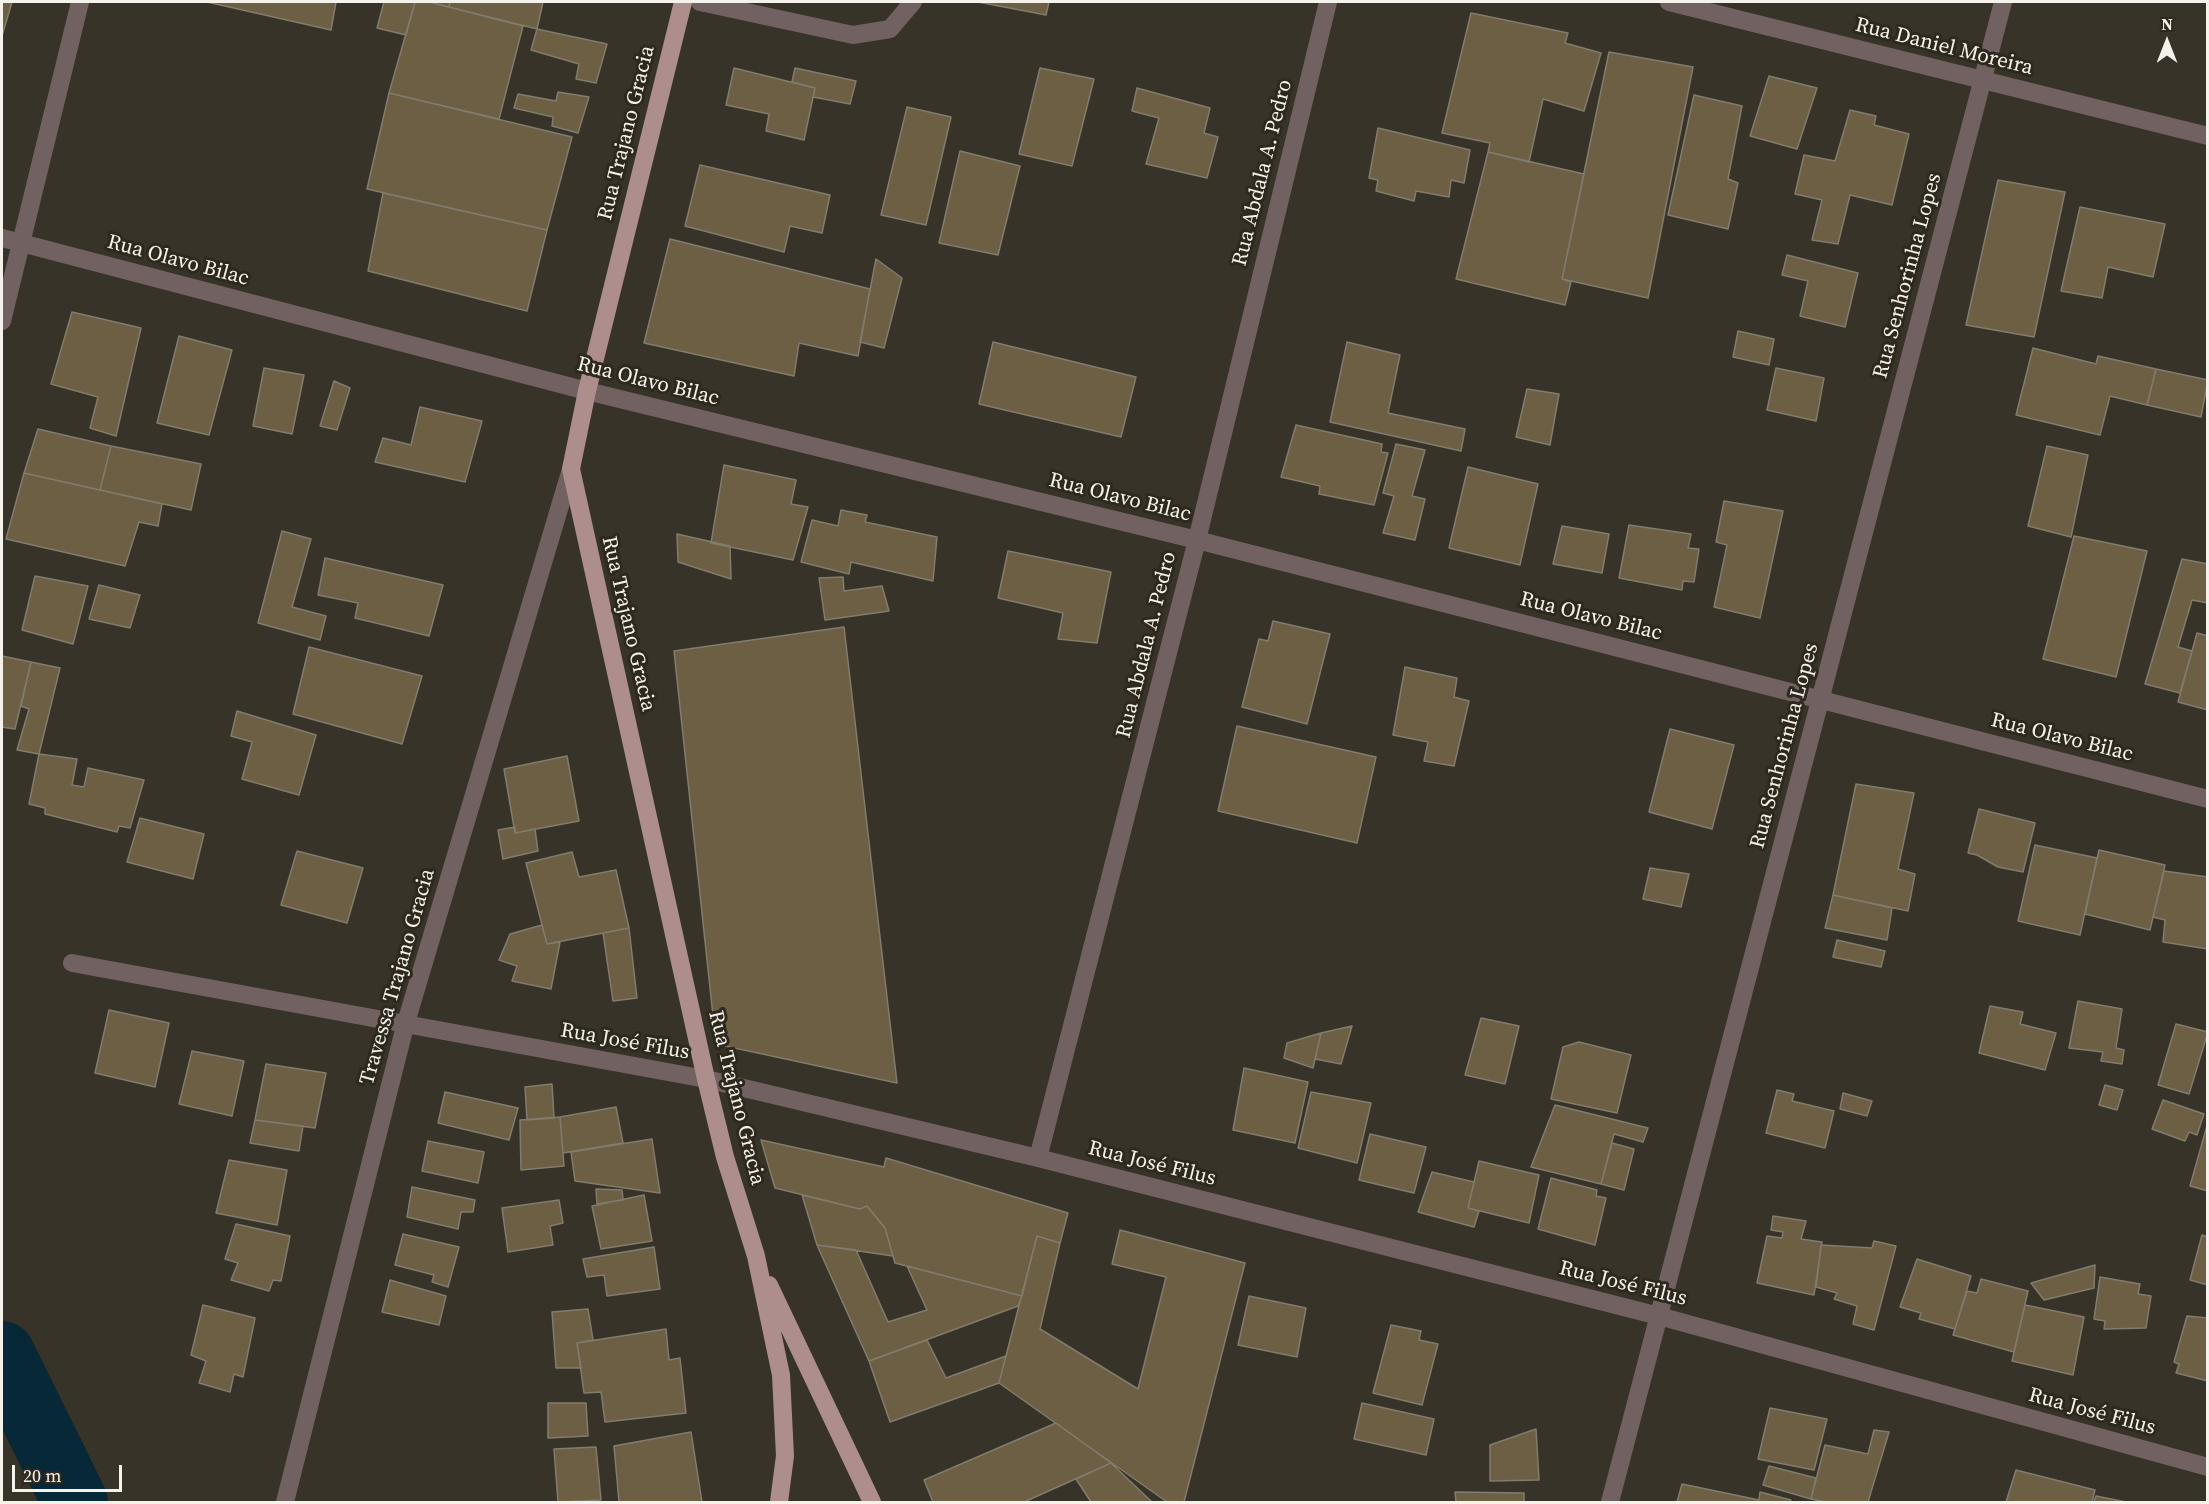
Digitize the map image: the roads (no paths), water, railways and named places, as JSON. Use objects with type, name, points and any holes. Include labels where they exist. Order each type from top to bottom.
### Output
[{"type":"main road","name":"Rua Trajano Gracia","points":[[683,2],[587,391],[571,469],[706,1079],[725,1157],[756,1256],[781,1375],[785,1456],[779,1503]]},
{"type":"main road","name":"Rua Trajano Gracia","points":[[756,1256],[872,1503]]},
{"type":"street","points":[[2,321],[80,2]]},
{"type":"street","points":[[700,2],[853,35],[890,29],[913,2]]},
{"type":"street","name":"Rua Abdala A. Pedro","points":[[1038,1158],[1197,540],[1328,2]]},
{"type":"street","name":"Rua Daniel Moreira","points":[[1669,2],[2208,136]]},
{"type":"street","name":"Rua Senhorinha Lopes","points":[[1610,1503],[2003,2]]},
{"type":"street","name":"Rua Olavo Bilac","points":[[2,238],[587,391],[1197,540],[2208,799]]},
{"type":"street","name":"Travessa Trajano Gracia","points":[[285,1503],[405,1026],[571,469]]},
{"type":"street","name":"Rua José Filus","points":[[72,963],[405,1026],[706,1079],[1038,1158],[1659,1316],[2208,1467]]},
{"type":"waterway","points":[[2,1354],[75,1502]]}]
